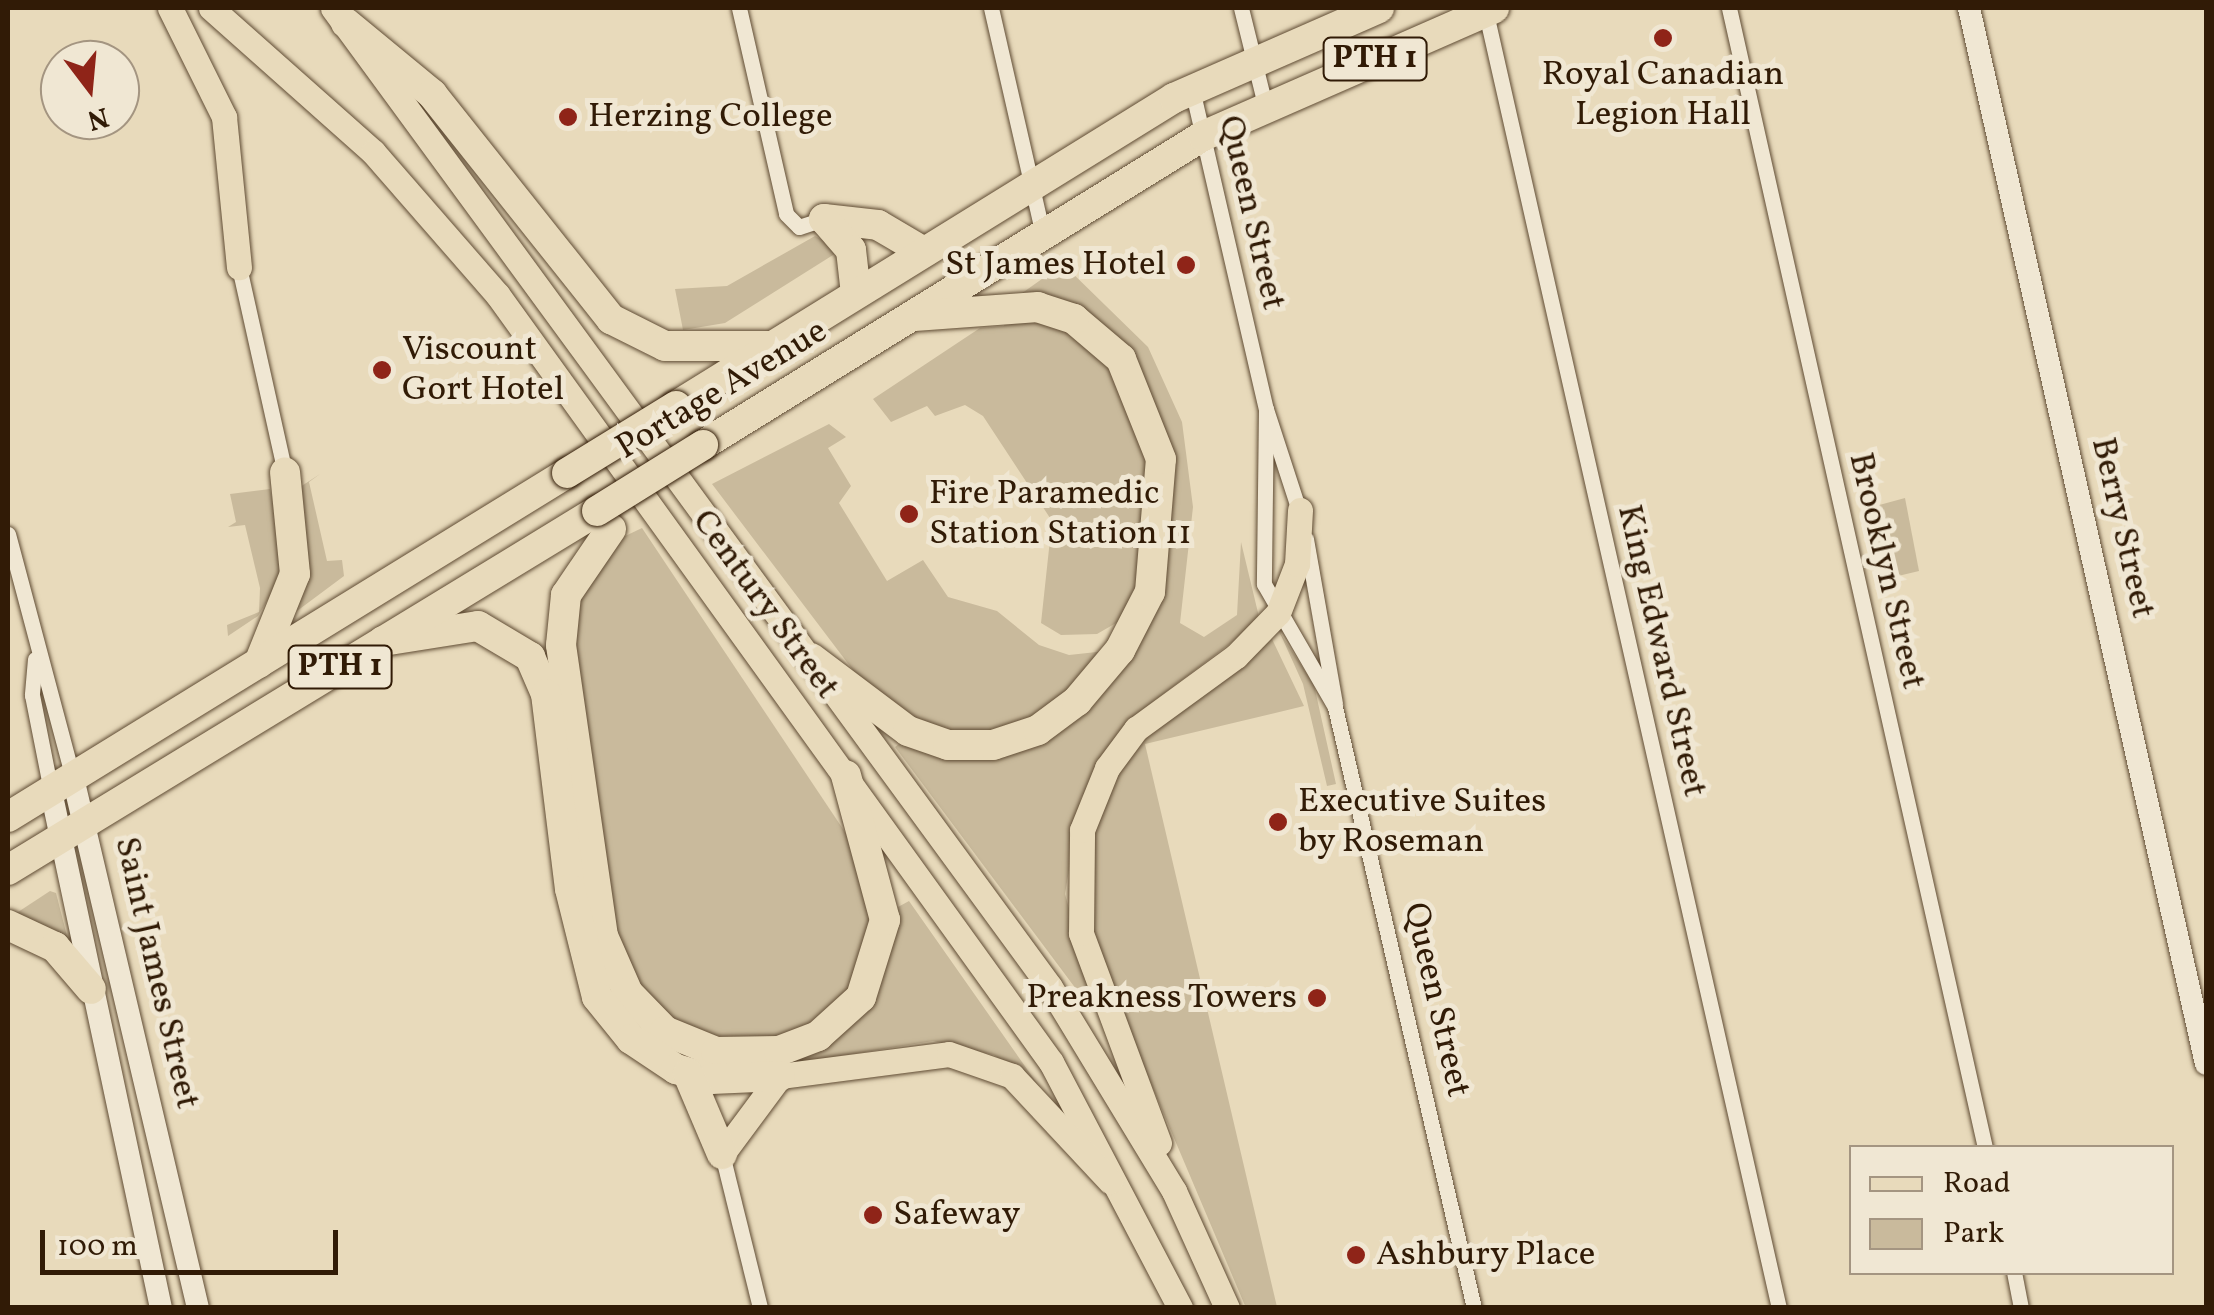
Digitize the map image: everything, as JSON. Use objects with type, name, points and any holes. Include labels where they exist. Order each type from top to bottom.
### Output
[{"type":"highway","name":"Portage Avenue","points":[[8,817],[1192,88],[1379,8]]},
{"type":"highway","name":"Portage Avenue","points":[[8,870],[383,641],[604,520],[694,451],[1203,136],[1488,9]]},
{"type":"highway","points":[[339,15],[432,94],[611,319],[665,346],[774,346]]},
{"type":"highway","points":[[824,219],[878,226],[924,252]]},
{"type":"highway","points":[[824,219],[851,250],[856,294]]},
{"type":"highway","points":[[811,658],[925,740],[994,745],[1077,701],[1128,638],[1150,592],[1162,528],[1161,460],[1121,359],[1074,319],[1038,307],[914,316]]},
{"type":"highway","points":[[259,663],[295,574],[285,472]]},
{"type":"highway","points":[[604,520],[566,594],[561,645],[603,936],[628,993],[665,1031],[716,1052],[779,1050],[818,1036],[861,997],[885,920],[846,775]]},
{"type":"highway","points":[[383,641],[478,626],[530,656],[546,694],[590,983],[631,1039],[688,1074],[780,1076]]},
{"type":"highway","points":[[8,924],[55,947],[90,990]]},
{"type":"highway","points":[[688,1074],[722,1154]]},
{"type":"main road","points":[[170,8],[224,118],[239,268]]},
{"type":"main road","name":"Century Street","points":[[211,8],[452,236],[1052,1062],[1139,1214],[1180,1308]]},
{"type":"main road","name":"Century Street","points":[[339,15],[1050,987],[1174,1191],[1227,1308]]},
{"type":"main road","points":[[1174,1191],[1082,933],[1078,848],[1099,783],[1136,729],[1236,656],[1278,613],[1297,564],[1300,510]]},
{"type":"main road","points":[[722,1154],[780,1076],[914,1054],[985,1062],[1034,1094],[1139,1214]]},
{"type":"street","points":[[740,8],[786,214],[798,226],[824,219]]},
{"type":"street","points":[[990,8],[1043,234]]},
{"type":"street","points":[[1241,8],[1265,106]]},
{"type":"street","name":"Brooklyn Street","points":[[1728,8],[1985,1145]]},
{"type":"street","name":"Berry Street","points":[[1969,8],[2206,1064]]},
{"type":"street","name":"King Edward Street","points":[[1488,9],[1779,1308]]},
{"type":"street","name":"Queen Street","points":[[1192,88],[1266,410],[1300,510],[1336,671],[1334,707],[1474,1308]]},
{"type":"street","points":[[239,268],[285,472]]},
{"type":"street","name":"Queen Street","points":[[1266,410],[1260,566],[1278,613],[1334,707]]},
{"type":"street","name":"Saint James Street","points":[[8,534],[72,832],[198,1308]]},
{"type":"street","name":"Saint James Street","points":[[34,658],[32,694],[62,785]]},
{"type":"street","name":"Saint James Street","points":[[72,832],[90,990],[162,1308]]},
{"type":"street","points":[[722,1154],[760,1308]]},
{"type":"street","points":[[2015,1275],[2022,1308]]},
{"type":"green space","points":[[815,236],[841,250],[725,323],[683,330],[675,289],[727,286]]},
{"type":"green space","points":[[1063,264],[1148,347],[1182,422],[1193,507],[1180,623],[1204,637],[1237,615],[1241,542],[1260,621],[1142,710],[1081,798],[1065,894],[1094,998],[1085,1001],[895,747],[904,740],[1022,748],[1167,569],[1173,472],[1145,378],[1135,362],[1018,296]]},
{"type":"green space","points":[[1005,316],[1058,324],[1116,369],[1146,436],[1147,566],[1123,619],[1097,634],[1061,635],[1041,623],[1052,521],[983,416],[965,405],[935,416],[927,406],[891,422],[873,399],[980,328],[1004,326]]},
{"type":"green space","points":[[829,424],[846,437],[828,448],[851,486],[839,503],[887,581],[923,560],[948,597],[997,611],[1039,645],[1069,655],[1106,651],[1092,672],[1018,729],[941,735],[868,690],[712,484]]},
{"type":"green space","points":[[320,474],[309,482],[327,561],[342,560],[344,576],[297,611],[300,487]]},
{"type":"green space","points":[[270,489],[286,569],[258,616],[228,636],[227,625],[259,612],[260,588],[245,525],[228,527],[236,522],[230,494]]},
{"type":"green space","points":[[1905,498],[1919,571],[1877,581],[1861,510]]},
{"type":"green space","points":[[642,528],[865,862],[872,913],[847,997],[796,1034],[713,1042],[656,1011],[620,955],[569,650],[575,595],[619,539]]},
{"type":"green space","points":[[1279,631],[1314,685],[1336,784],[1327,786],[1303,684]]},
{"type":"green space","points":[[1272,639],[1304,706],[1145,744],[1277,1307],[1246,1308],[1102,968],[1090,930],[1089,839],[1127,753]]},
{"type":"green space","points":[[50,891],[56,893],[68,940],[15,914]]},
{"type":"green space","points":[[909,901],[1041,1089],[994,1055],[933,1041],[755,1070],[693,1063],[631,1027],[588,948],[625,1006],[664,1043],[713,1061],[772,1062],[822,1044],[857,1017],[877,989],[898,907]]},
{"type":"place","name":"Royal Canadian Legion Hall","points":[[1663,38]]},
{"type":"place","name":"Herzing College","points":[[568,117]]},
{"type":"place","name":"St James Hotel","points":[[1186,265]]},
{"type":"place","name":"Viscount Gort Hotel","points":[[382,370]]},
{"type":"place","name":"Fire Paramedic Station Station 11","points":[[909,514]]},
{"type":"place","name":"Executive Suites by Roseman","points":[[1278,822]]},
{"type":"place","name":"Preakness Towers","points":[[1317,998]]},
{"type":"place","name":"Safeway","points":[[873,1215]]},
{"type":"place","name":"Ashbury Place","points":[[1356,1255]]}]
